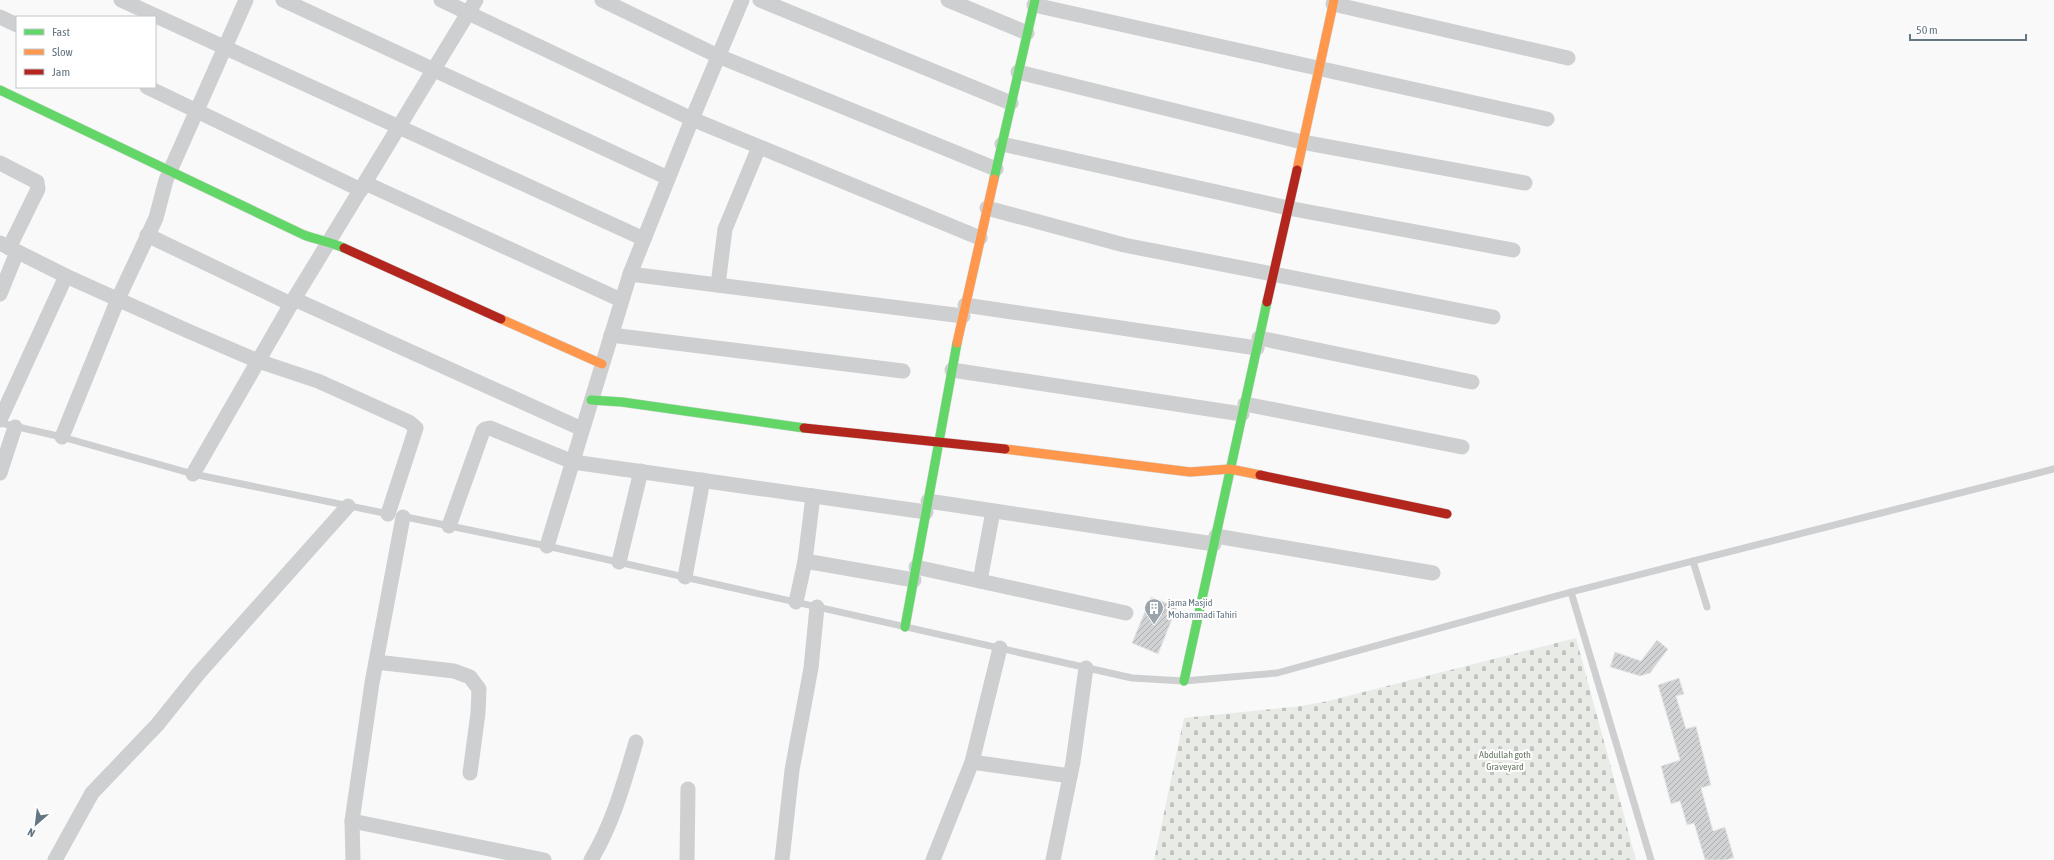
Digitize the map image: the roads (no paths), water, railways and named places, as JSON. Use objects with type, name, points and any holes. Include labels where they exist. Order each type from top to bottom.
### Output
[{"type":"street","points":[[121,0],[155,16]]},
{"type":"street","points":[[62,437],[118,299],[156,218],[169,172],[246,0]]},
{"type":"street","points":[[282,0],[435,69],[668,178]]},
{"type":"street","points":[[441,0],[472,6],[692,119],[980,238]]},
{"type":"street","points":[[602,0],[718,56],[996,169]]},
{"type":"street","points":[[547,546],[630,274],[692,119],[742,0]]},
{"type":"street","points":[[760,0],[1011,103]]},
{"type":"street","points":[[948,0],[1028,33]]},
{"type":"street","points":[[905,627],[964,310],[1034,2],[1318,69],[1547,119]]},
{"type":"street","points":[[1184,681],[1333,2],[1568,58]]},
{"type":"street","points":[[193,474],[328,241],[363,187],[472,6]]},
{"type":"street","points":[[156,16],[644,239]]},
{"type":"street","points":[[0,17],[16,25]]},
{"type":"street","points":[[1018,72],[1302,142],[1525,183]]},
{"type":"street","points":[[149,88],[363,187],[621,300]]},
{"type":"street","points":[[0,90],[169,172],[304,235],[320,241],[328,241],[602,364]]},
{"type":"street","points":[[1002,144],[1288,208],[1513,250]]},
{"type":"street","points":[[718,285],[725,229],[759,147]]},
{"type":"street","points":[[0,163],[36,182],[38,185],[38,189],[9,247],[0,294]]},
{"type":"street","points":[[987,208],[1124,244],[1493,317]]},
{"type":"street","points":[[147,235],[292,302],[582,429]]},
{"type":"street","points":[[9,247],[66,276],[258,361],[318,381],[414,426],[416,428],[415,433],[388,514]]},
{"type":"street","points":[[630,274],[718,285],[964,310],[1258,343],[1472,382]]},
{"type":"street","points":[[0,420],[66,276]]},
{"type":"street","points":[[611,335],[903,371]]},
{"type":"street","points":[[952,370],[1243,409],[1462,447]]},
{"type":"street","points":[[591,400],[622,402],[782,426],[1030,450],[1190,472],[1230,469],[1448,514]]},
{"type":"street","points":[[0,473],[15,426]]},
{"type":"street","points":[[449,526],[485,429],[490,428],[572,462],[813,496],[993,511],[1215,540],[1433,573]]},
{"type":"street","points":[[619,562],[641,471]]},
{"type":"street","points":[[686,577],[703,480]]},
{"type":"street","points":[[796,602],[804,561],[813,496]]},
{"type":"street","points":[[55,860],[92,793],[157,725],[198,674],[348,506]]},
{"type":"street","points":[[980,581],[993,511]]},
{"type":"street","points":[[352,860],[352,821],[376,662],[403,517]]},
{"type":"street","points":[[804,561],[980,581],[1126,613]]},
{"type":"street","points":[[782,860],[792,770],[811,668],[818,607]]},
{"type":"street","points":[[933,860],[972,762],[1000,648]]},
{"type":"street","points":[[376,662],[454,671],[470,677],[479,689],[478,713],[470,774]]},
{"type":"street","points":[[1053,860],[1070,776],[1086,668]]},
{"type":"street","points":[[591,860],[604,836],[620,798],[636,742]]},
{"type":"street","points":[[972,762],[1070,776]]},
{"type":"street","points":[[687,860],[688,788]]},
{"type":"street","points":[[352,821],[544,860]]},
{"type":"lane","points":[[0,423],[62,437],[193,474],[547,546],[1132,678],[1184,681],[1277,673],[1571,592],[2054,469]]},
{"type":"lane","points":[[1693,561],[1706,607]]},
{"type":"lane","points":[[1571,592],[1651,860]]},
{"type":"place","name":"jama Masjid Mohammadi Tahiri","points":[[1154,625]]},
{"type":"park label","name":"Abdullah goth Graveyard","points":[[1505,760]]}]
